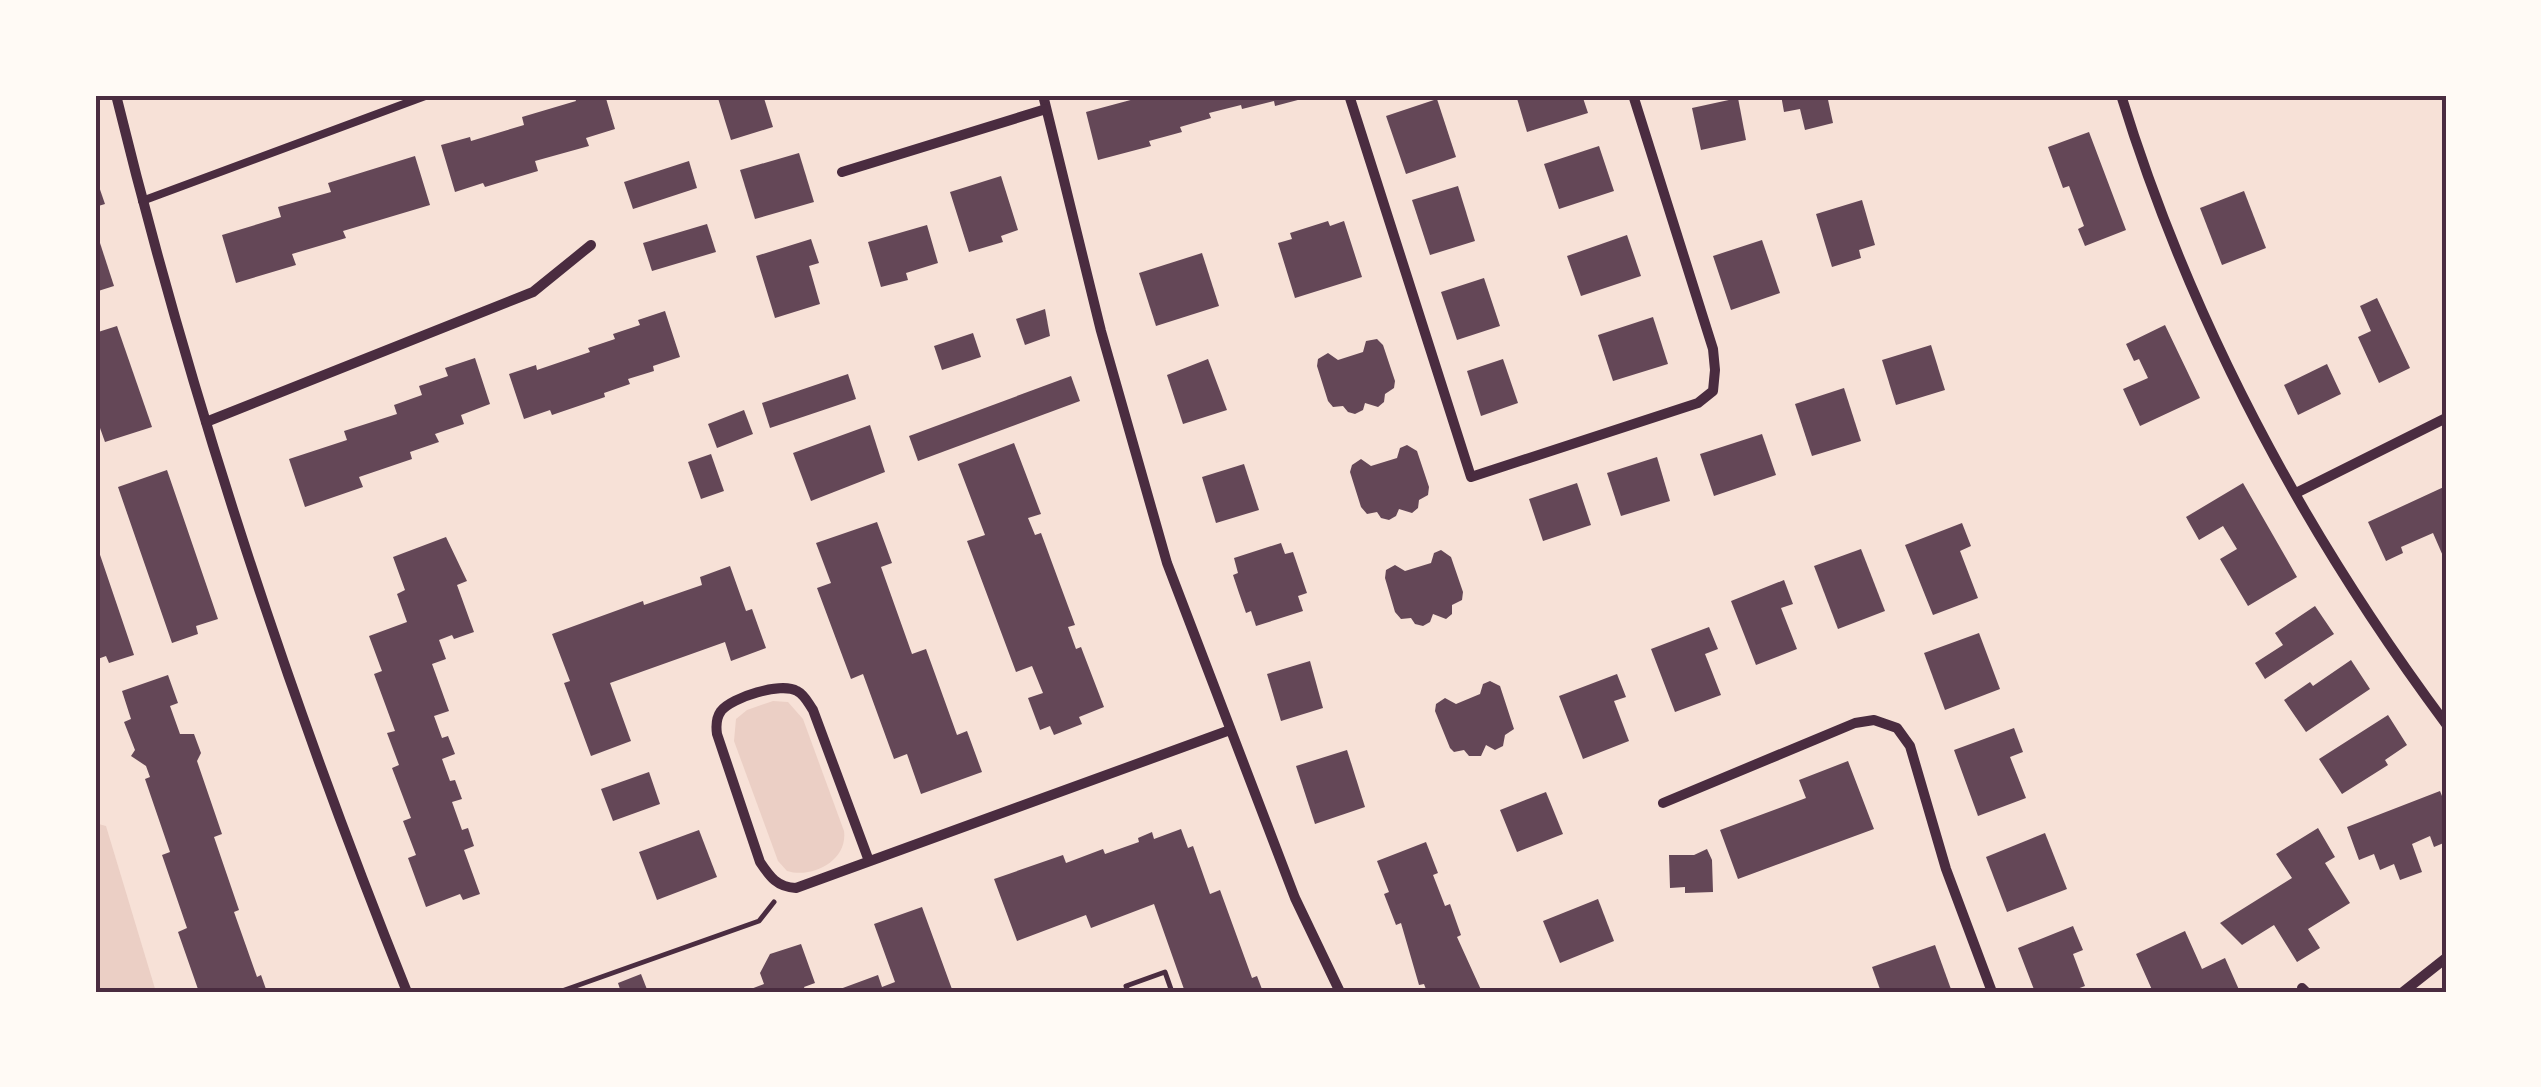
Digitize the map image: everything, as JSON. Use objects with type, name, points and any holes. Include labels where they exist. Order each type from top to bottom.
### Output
[{"type":"street","points":[[116,95],[142,201],[206,422],[297,698],[407,992]]},
{"type":"street","points":[[1043,95],[1101,331],[1166,563],[1295,898],[1340,992]]},
{"type":"street","points":[[1349,95],[1471,477],[1698,403],[1713,391],[1713,350],[1633,95]]},
{"type":"street","points":[[2122,95],[2143,166],[2180,263],[2233,380],[2344,580],[2446,724]]},
{"type":"street","points":[[842,172],[1046,109]]},
{"type":"street","points":[[206,422],[533,292],[591,246]]},
{"type":"street","points":[[2296,493],[2446,418]]},
{"type":"street","points":[[869,861],[813,710],[802,694],[785,688],[754,694],[721,711],[717,734],[760,862],[770,878],[784,887],[796,888],[1230,730]]},
{"type":"street","points":[[1663,803],[1855,724],[1874,720],[1897,728],[1910,746],[1946,869],[1992,992]]},
{"type":"street","points":[[2403,992],[2446,958]]},
{"type":"lane","points":[[142,201],[260,154],[428,95]]},
{"type":"path","points":[[560,992],[759,921],[784,887]]},
{"type":"path","points":[[1128,992],[1126,986],[1165,972],[1172,992]]},
{"type":"shaded area","points":[[773,701],[788,702],[803,719],[844,831],[844,841],[835,859],[818,870],[787,871],[778,861],[734,741],[736,719],[747,710]]},
{"type":"shaded area","points":[[95,823],[106,826],[156,992],[95,992]]},
{"type":"building","points":[[574,95],[605,95],[615,129],[586,138],[589,146],[535,161],[538,171],[455,192],[441,145],[470,137],[471,141],[524,125],[522,117],[576,101]]},
{"type":"building","points":[[717,95],[763,95],[773,127],[731,140]]},
{"type":"building","points":[[1137,95],[1313,96],[1275,106],[1274,101],[1209,113],[1211,118],[1180,127],[1182,132],[1149,141],[1151,146],[1098,160],[1086,112],[1138,98]]},
{"type":"building","points":[[1516,95],[1582,95],[1588,113],[1527,132]]},
{"type":"building","points":[[1781,95],[1827,95],[1833,123],[1805,130],[1800,109],[1784,112]]},
{"type":"building","points":[[1738,98],[1746,140],[1701,150],[1692,108]]},
{"type":"building","points":[[1437,99],[1456,157],[1406,174],[1386,116]]},
{"type":"building","points":[[2089,132],[2126,230],[2085,246],[2078,229],[2084,226],[2069,186],[2063,188],[2048,147]]},
{"type":"building","points":[[1599,146],[1614,191],[1559,209],[1544,164]]},
{"type":"building","points":[[799,153],[814,202],[755,219],[740,170]]},
{"type":"building","points":[[415,156],[430,205],[343,231],[346,238],[292,254],[296,265],[236,283],[222,235],[281,217],[278,207],[331,192],[328,183]]},
{"type":"building","points":[[689,161],[697,188],[633,209],[624,182]]},
{"type":"building","points":[[95,175],[105,204],[95,207]]},
{"type":"building","points":[[1001,176],[1018,230],[1001,236],[1003,242],[969,252],[950,192]]},
{"type":"building","points":[[1458,186],[1475,241],[1430,255],[1412,200]]},
{"type":"building","points":[[2244,191],[2266,248],[2222,265],[2200,208]]},
{"type":"building","points":[[1862,200],[1875,245],[1859,250],[1861,258],[1832,267],[1816,214]]},
{"type":"building","points":[[1328,221],[1330,226],[1344,221],[1362,277],[1295,298],[1278,243],[1292,239],[1290,233]]},
{"type":"building","points":[[707,224],[716,252],[652,271],[643,243]]},
{"type":"building","points":[[927,225],[938,263],[906,273],[908,280],[881,287],[868,242]]},
{"type":"building","points":[[1627,235],[1641,276],[1581,296],[1567,256]]},
{"type":"building","points":[[811,239],[819,263],[809,266],[820,304],[775,318],[756,256]]},
{"type":"building","points":[[1762,240],[1780,293],[1731,310],[1713,256]]},
{"type":"building","points":[[100,243],[114,286],[95,292],[95,245]]},
{"type":"building","points":[[1202,253],[1219,306],[1156,326],[1139,273]]},
{"type":"building","points":[[1484,278],[1500,326],[1457,340],[1441,292]]},
{"type":"building","points":[[2377,298],[2410,368],[2379,383],[2358,337],[2371,331],[2360,306]]},
{"type":"building","points":[[1045,309],[1050,336],[1025,345],[1016,319]]},
{"type":"building","points":[[665,311],[680,357],[628,379],[630,384],[604,393],[605,397],[552,415],[550,410],[524,419],[509,374],[536,365],[537,370],[590,352],[588,348],[615,339],[613,334],[640,325],[638,320]]},
{"type":"building","points":[[1653,317],[1668,364],[1613,381],[1598,335]]},
{"type":"building","points":[[2165,325],[2200,398],[2140,426],[2123,389],[2148,378],[2126,344]]},
{"type":"building","points":[[117,326],[152,427],[105,442],[95,414],[95,333]]},
{"type":"building","points":[[973,333],[981,357],[942,370],[934,346]]},
{"type":"building","points":[[1377,339],[1383,345],[1394,388],[1385,394],[1378,407],[1365,403],[1363,410],[1355,414],[1343,406],[1333,407],[1317,366],[1318,359],[1328,353],[1338,360],[1363,352],[1366,341]]},
{"type":"building","points":[[1931,345],[1945,390],[1896,405],[1882,360]]},
{"type":"building","points":[[475,358],[490,404],[461,415],[464,424],[435,434],[439,442],[410,452],[412,459],[359,477],[363,487],[305,507],[289,459],[347,440],[344,431],[397,414],[394,405],[422,395],[419,386],[448,376],[445,368]]},
{"type":"building","points":[[1208,359],[1227,410],[1183,424],[1167,375]]},
{"type":"building","points":[[1503,359],[1518,403],[1481,416],[1467,371]]},
{"type":"building","points":[[2327,364],[2341,394],[2298,415],[2284,385]]},
{"type":"building","points":[[848,374],[856,399],[770,428],[762,403]]},
{"type":"building","points":[[1071,376],[1080,401],[918,461],[909,436]]},
{"type":"building","points":[[1844,388],[1861,441],[1812,456],[1795,404]]},
{"type":"building","points":[[744,410],[753,434],[717,448],[708,424]]},
{"type":"building","points":[[870,425],[885,472],[811,501],[793,453]]},
{"type":"building","points":[[1762,434],[1776,475],[1714,496],[1700,454]]},
{"type":"building","points":[[1014,443],[1041,514],[1028,518],[1035,535],[1041,533],[1075,625],[1068,627],[1076,649],[1081,647],[1104,707],[1079,717],[1082,724],[1054,735],[1050,726],[1040,730],[1028,698],[1043,693],[1032,666],[1016,672],[967,541],[985,535],[958,464]]},
{"type":"building","points":[[1407,445],[1417,451],[1428,495],[1419,500],[1412,513],[1399,509],[1389,520],[1377,512],[1367,514],[1350,472],[1352,465],[1361,459],[1371,466],[1397,458],[1400,448]]},
{"type":"building","points":[[711,454],[724,491],[701,499],[688,462]]},
{"type":"building","points":[[1657,457],[1670,501],[1621,516],[1607,473]]},
{"type":"building","points":[[1244,464],[1259,510],[1216,523],[1202,477]]},
{"type":"building","points":[[167,470],[218,619],[196,626],[198,634],[172,643],[118,487]]},
{"type":"building","points":[[1577,483],[1591,525],[1543,541],[1529,499]]},
{"type":"building","points":[[2243,483],[2297,577],[2248,606],[2220,559],[2237,549],[2223,526],[2199,540],[2186,517]]},
{"type":"building","points":[[2446,486],[2446,563],[2433,533],[2401,547],[2403,553],[2386,561],[2368,522]]},
{"type":"building","points":[[877,522],[892,563],[881,567],[912,654],[926,649],[957,735],[967,731],[982,772],[921,794],[907,754],[894,759],[863,674],[851,679],[817,588],[831,583],[816,543]]},
{"type":"building","points":[[1962,523],[1971,546],[1960,551],[1978,598],[1933,615],[1905,545]]},
{"type":"building","points":[[446,537],[467,581],[457,585],[474,632],[439,640],[446,659],[432,664],[449,711],[434,716],[442,738],[448,736],[455,754],[442,759],[462,799],[452,802],[462,830],[468,828],[474,846],[464,850],[480,894],[463,900],[460,894],[426,907],[408,858],[416,855],[403,821],[411,818],[392,768],[399,765],[387,733],[395,731],[374,674],[382,671],[369,636],[407,622],[397,594],[405,590],[393,557]]},
{"type":"building","points":[[96,543],[134,655],[109,663],[106,656],[95,660]]},
{"type":"building","points":[[1281,543],[1285,554],[1293,552],[1307,593],[1298,596],[1303,611],[1256,626],[1251,611],[1246,613],[1233,575],[1238,573],[1234,558]]},
{"type":"building","points":[[1861,549],[1885,611],[1838,629],[1814,566]]},
{"type":"building","points":[[1441,550],[1451,557],[1462,600],[1452,605],[1452,614],[1446,619],[1433,614],[1423,626],[1411,618],[1401,619],[1395,612],[1386,570],[1395,565],[1405,571],[1431,563],[1434,553]]},
{"type":"building","points":[[730,566],[746,611],[752,609],[766,648],[731,661],[725,642],[610,683],[631,741],[591,756],[564,683],[570,681],[552,634],[643,601],[644,605],[702,585],[700,577]]},
{"type":"building","points":[[1784,580],[1793,604],[1781,608],[1797,649],[1756,665],[1731,601]]},
{"type":"building","points":[[2315,606],[2334,634],[2265,679],[2255,663],[2283,645],[2275,633]]},
{"type":"building","points":[[1709,627],[1718,649],[1705,654],[1721,695],[1675,712],[1651,649]]},
{"type":"building","points":[[1979,633],[2000,689],[1945,710],[1924,653]]},
{"type":"building","points":[[2351,660],[2370,689],[2306,732],[2284,700]]},
{"type":"building","points":[[1310,661],[1323,708],[1281,721],[1267,674]]},
{"type":"building","points":[[1617,674],[1626,697],[1614,701],[1629,741],[1583,759],[1559,696]]},
{"type":"building","points":[[168,675],[178,703],[170,706],[180,734],[194,734],[201,753],[197,761],[222,834],[214,837],[239,910],[234,912],[257,977],[261,975],[267,992],[199,992],[178,932],[187,928],[162,855],[170,852],[145,779],[150,777],[146,766],[131,756],[135,750],[124,722],[131,719],[122,691]]},
{"type":"building","points":[[1490,681],[1500,686],[1514,729],[1505,735],[1503,746],[1495,750],[1486,745],[1481,756],[1469,756],[1464,750],[1454,752],[1435,711],[1436,704],[1445,698],[1456,704],[1480,694],[1483,684]]},
{"type":"building","points":[[2388,715],[2407,745],[2385,760],[2388,765],[2342,794],[2319,759]]},
{"type":"building","points":[[2014,728],[2023,752],[2010,757],[2026,798],[1978,816],[1954,750]]},
{"type":"building","points":[[1347,750],[1365,807],[1315,824],[1296,766]]},
{"type":"building","points":[[1848,761],[1874,829],[1738,879],[1720,830],[1806,798],[1799,780]]},
{"type":"building","points":[[649,772],[660,804],[613,821],[601,789]]},
{"type":"building","points":[[2440,791],[2446,806],[2446,842],[2434,847],[2430,836],[2412,844],[2422,872],[2400,880],[2394,864],[2380,870],[2374,854],[2359,860],[2347,827]]},
{"type":"building","points":[[1546,792],[1563,834],[1517,852],[1500,810]]},
{"type":"building","points":[[2318,828],[2335,857],[2325,863],[2350,903],[2308,929],[2320,948],[2297,962],[2274,925],[2242,945],[2220,923],[2292,878],[2276,854]]},
{"type":"building","points":[[1181,829],[1188,848],[1193,846],[1210,894],[1220,890],[1252,978],[1257,976],[1263,992],[1185,992],[1154,904],[1091,928],[1086,915],[1017,941],[994,879],[1063,855],[1066,863],[1103,849],[1105,854],[1139,842],[1138,838],[1152,832],[1154,839]]},
{"type":"building","points":[[699,830],[717,877],[657,900],[639,852]]},
{"type":"building","points":[[2045,833],[2067,889],[2007,912],[1986,857]]},
{"type":"building","points":[[1426,842],[1438,873],[1433,875],[1445,906],[1450,904],[1461,935],[1457,937],[1482,992],[1427,992],[1424,984],[1419,985],[1401,923],[1396,925],[1384,894],[1389,892],[1377,861]]},
{"type":"building","points":[[1707,849],[1712,860],[1713,892],[1685,893],[1685,887],[1670,888],[1669,855],[1694,855]]},
{"type":"building","points":[[1598,899],[1614,941],[1560,963],[1543,921]]},
{"type":"building","points":[[922,907],[953,992],[832,992],[878,975],[882,987],[895,982],[874,924]]},
{"type":"building","points":[[2073,926],[2083,950],[2073,954],[2085,986],[2069,992],[2035,992],[2018,948]]},
{"type":"building","points":[[2185,931],[2202,969],[2225,958],[2240,992],[2153,992],[2136,954]]},
{"type":"building","points":[[801,944],[815,983],[804,987],[806,992],[743,992],[764,984],[760,973],[770,954]]},
{"type":"building","points":[[1935,945],[1952,992],[1881,992],[1872,967]]},
{"type":"building","points":[[641,974],[648,992],[621,992],[618,983]]}]
